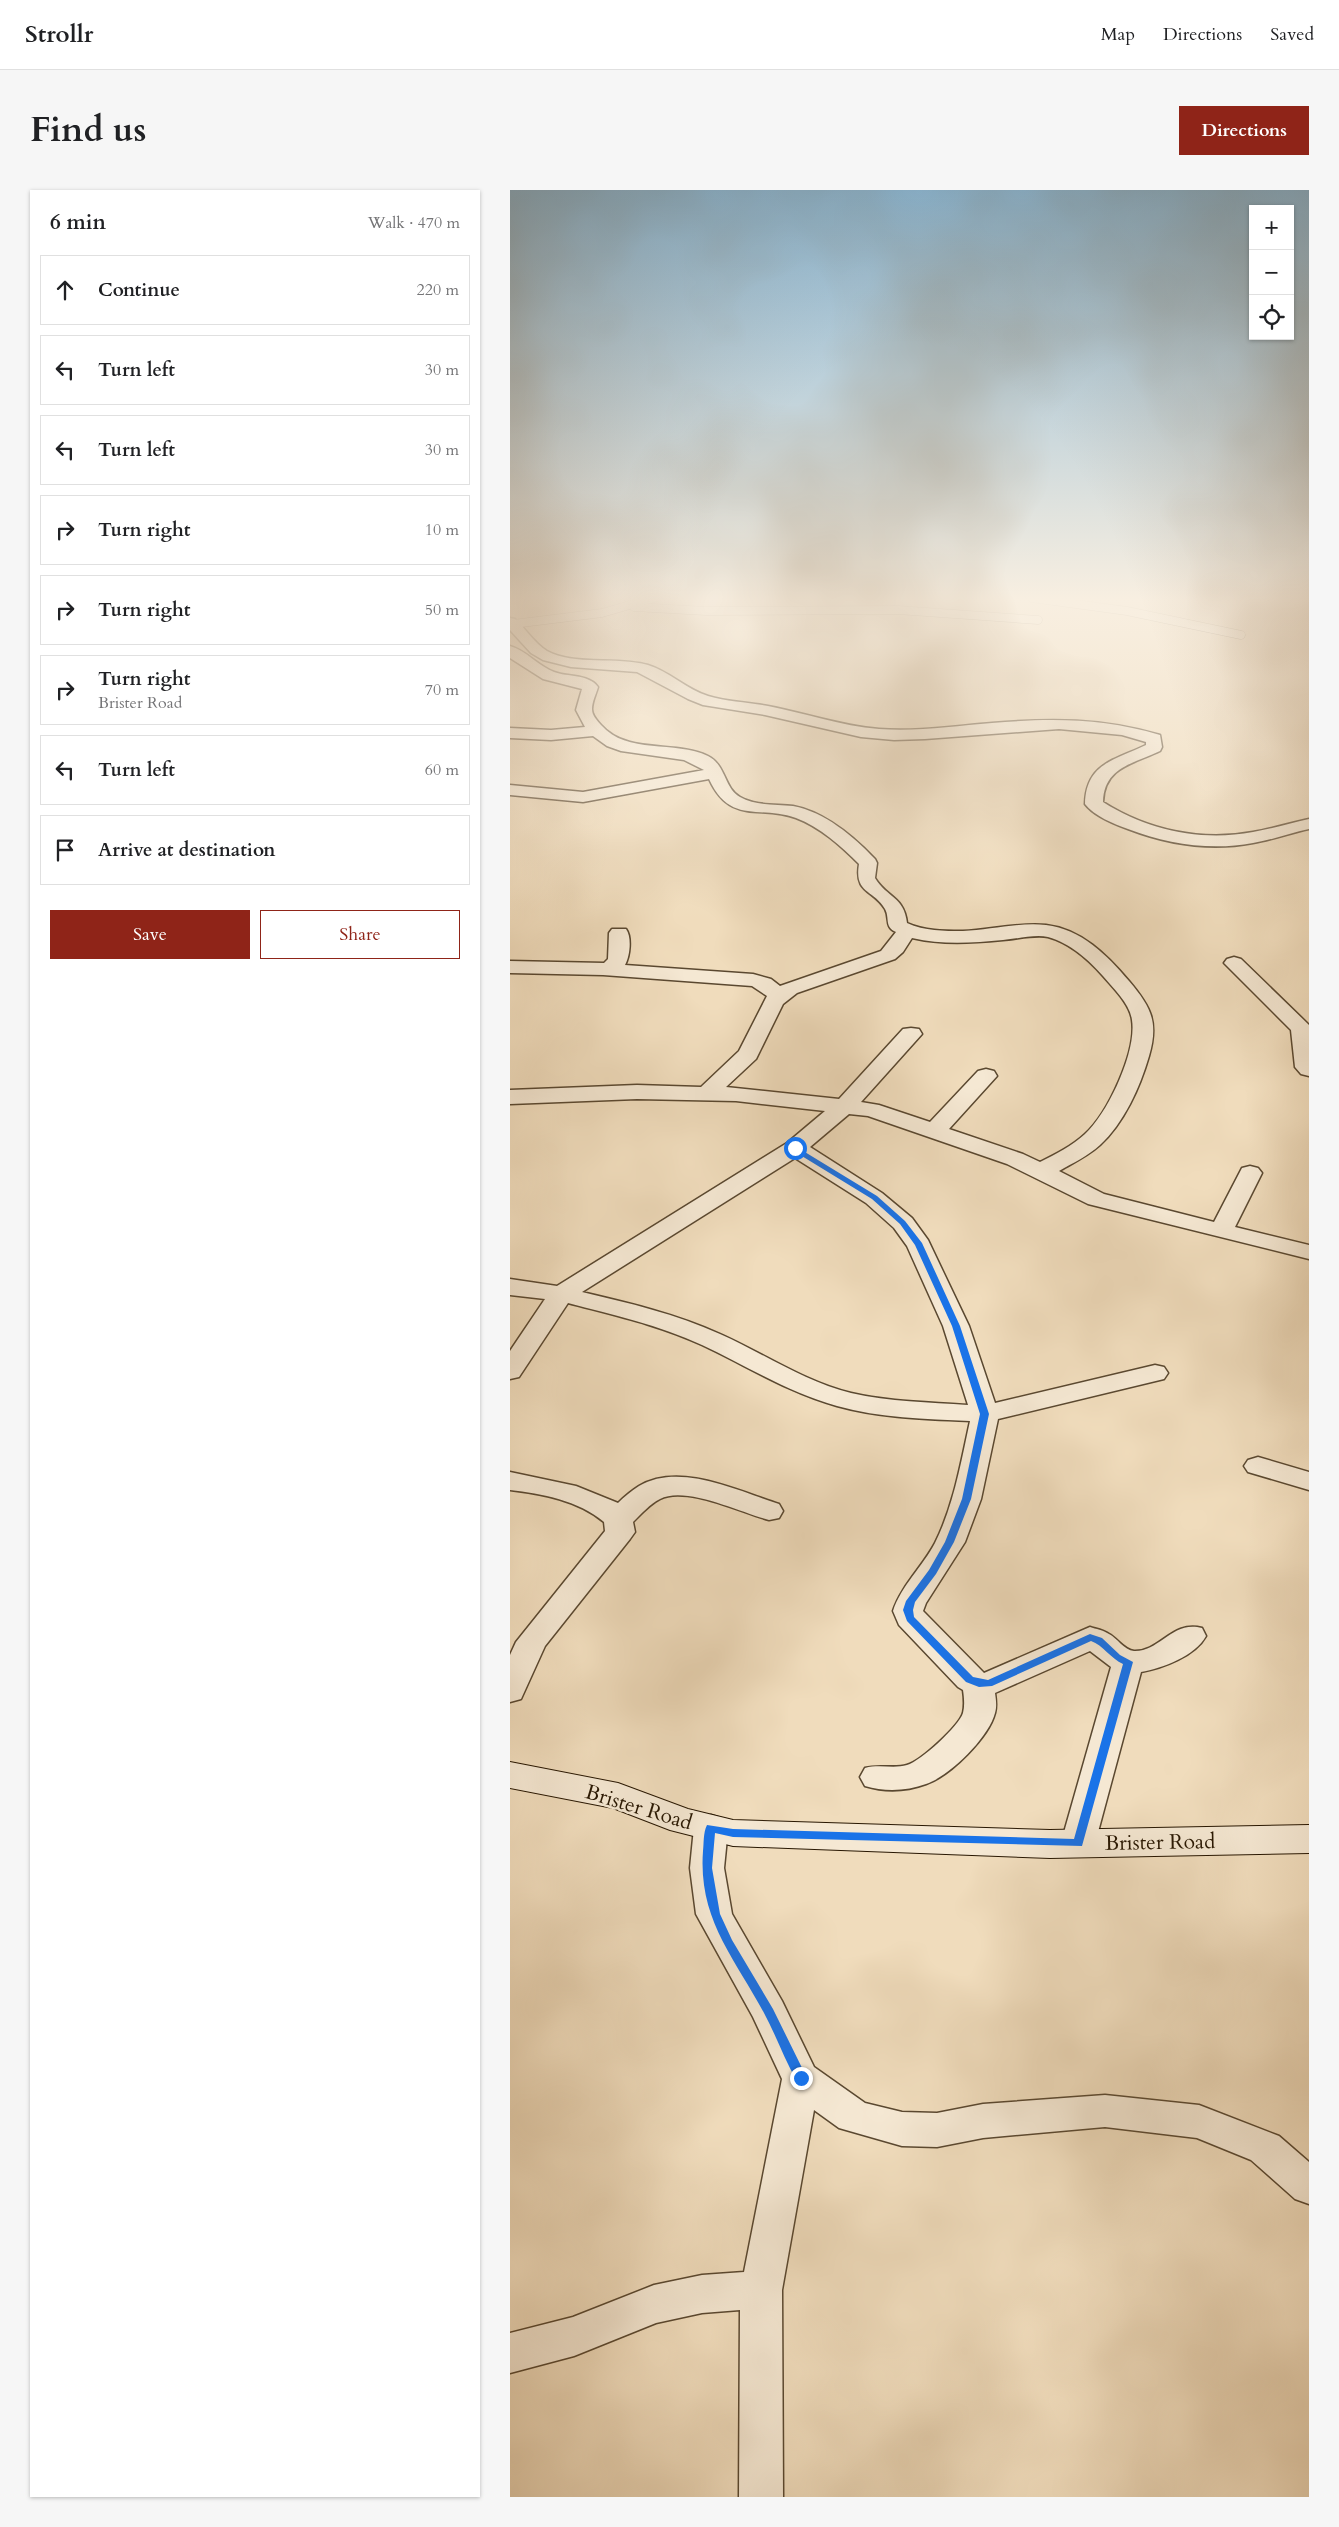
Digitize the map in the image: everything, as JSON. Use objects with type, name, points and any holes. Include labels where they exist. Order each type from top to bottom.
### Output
[{"type":"street","points":[[584,706],[585,716],[595,731],[605,739],[616,744],[700,759],[710,764],[725,795],[734,801],[807,816],[864,858],[868,863],[866,878],[870,885],[892,904],[896,911],[898,926],[906,932],[946,936],[1031,931],[1059,933],[1075,941],[1106,966],[1135,1002],[1142,1019],[1144,1041],[1138,1060],[1109,1120],[1097,1136],[1041,1172]]},
{"type":"street","points":[[733,706],[766,710],[827,727],[892,735],[1045,726],[1088,726],[1126,730],[1154,739],[1154,746],[1111,767],[1101,775],[1093,793],[1094,804],[1107,814],[1164,834],[1216,840],[1245,839],[1309,824]]},
{"type":"street","points":[[510,733],[551,735],[595,731]]},
{"type":"street","points":[[510,790],[582,797],[715,773]]},
{"type":"street","points":[[707,1093],[736,1069],[748,1054],[778,995],[790,989],[888,955],[896,948],[906,932]]},
{"type":"street","points":[[603,969],[615,965],[618,959],[620,933]]},
{"type":"street","points":[[1234,963],[1300,1027],[1305,1035],[1304,1057],[1306,1067],[1309,1069]]},
{"type":"street","points":[[510,967],[603,969],[753,980],[764,983],[778,995]]},
{"type":"street","points":[[510,1371],[561,1294],[795,1148],[846,1106],[911,1034]]},
{"type":"street","points":[[934,1131],[986,1076]]},
{"type":"street","points":[[510,1097],[637,1092],[707,1093],[736,1094],[846,1106],[894,1116],[1015,1159],[1096,1199],[1309,1252]]},
{"type":"street","points":[[795,1148],[874,1198],[903,1222],[919,1245],[956,1326],[985,1414],[967,1499],[950,1542],[933,1571],[911,1601],[908,1610],[910,1618],[969,1679],[979,1684],[989,1684],[1090,1638],[1099,1640],[1117,1657],[1128,1662],[1139,1663],[1191,1636]]},
{"type":"street","points":[[1221,1231],[1250,1173]]},
{"type":"street","points":[[510,1287],[561,1294],[678,1326],[809,1388],[846,1400],[897,1409],[985,1414],[1155,1373]]},
{"type":"street","points":[[1258,1466],[1309,1482]]},
{"type":"street","points":[[510,1481],[538,1484],[568,1493],[605,1508],[618,1519],[620,1532],[531,1642],[510,1690]]},
{"type":"street","points":[[618,1519],[650,1492],[672,1486],[698,1490],[770,1511]]},
{"type":"street","points":[[1078,1843],[1128,1662]]},
{"type":"street","points":[[877,1777],[902,1777],[920,1774],[964,1737],[974,1725],[980,1713],[979,1684]]},
{"type":"street","name":"Brister Road","points":[[510,1775],[618,1796],[682,1821],[733,1833],[1078,1843],[1309,1839]]},
{"type":"street","points":[[710,1828],[707,1868],[714,1914],[769,2012],[788,2056],[801,2078],[819,2094],[853,2116],[902,2130],[937,2130],[984,2121],[1104,2111],[1199,2122],[1265,2148],[1309,2188]]},
{"type":"street","points":[[761,2497],[761,2290],[801,2078]]},
{"type":"street","points":[[510,2353],[574,2336],[654,2304],[702,2294],[761,2290]]},
{"type":"route","points":[[795,1148],[874,1198],[903,1222],[919,1245],[956,1326],[985,1414],[967,1499],[950,1542],[933,1571],[911,1601],[908,1610],[910,1618],[969,1679],[979,1684],[989,1684],[1090,1638],[1099,1640],[1117,1657],[1128,1662],[1078,1843],[1050,1844],[733,1833],[710,1828],[707,1868],[714,1914],[769,2012],[788,2056],[801,2078]]}]
